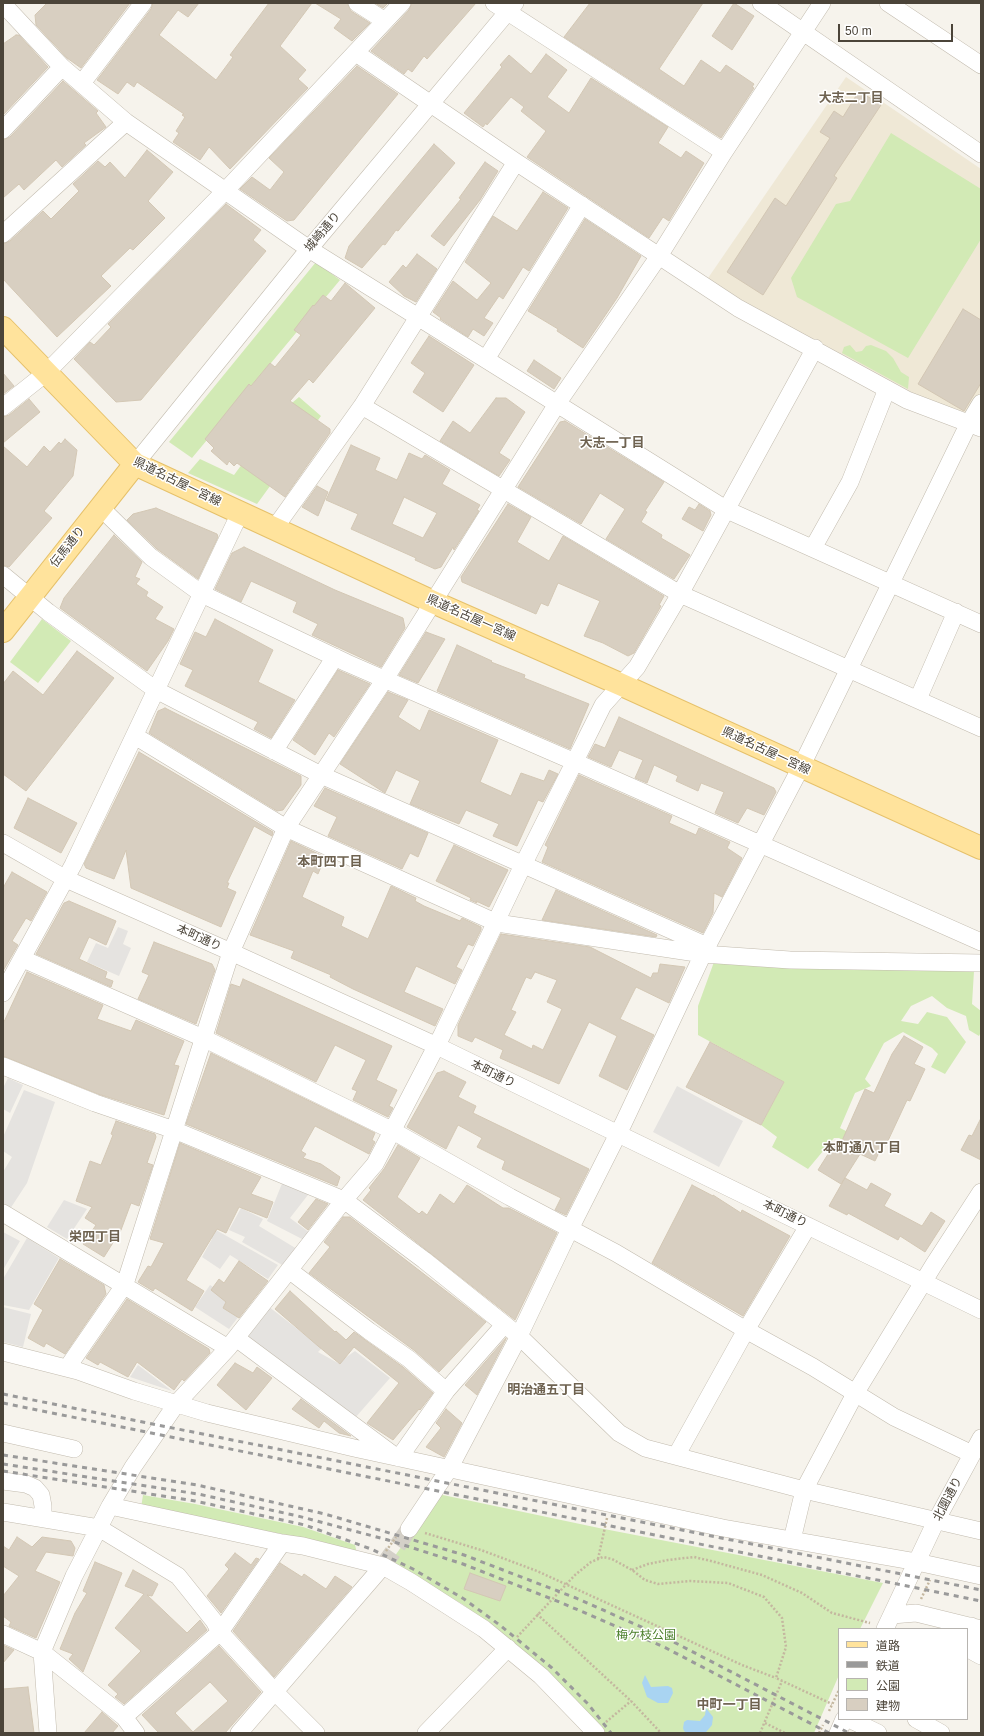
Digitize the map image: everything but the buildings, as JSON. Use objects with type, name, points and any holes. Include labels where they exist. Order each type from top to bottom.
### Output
[{"type":"main road","name":"県道名古屋一宮線","points":[[3,328],[135,464],[433,602],[622,685],[981,848]]},
{"type":"main road","name":"伝馬通り","points":[[3,631],[135,464]]},
{"type":"street","points":[[82,83],[143,3]]},
{"type":"street","points":[[356,3],[385,21]]},
{"type":"street","points":[[3,407],[46,373],[226,190],[402,3]]},
{"type":"street","points":[[761,3],[981,154]]},
{"type":"street","points":[[67,1368],[125,1284],[231,952],[286,828],[385,679],[503,489],[558,404],[659,256],[724,152],[822,3]]},
{"type":"street","points":[[888,3],[981,65]]},
{"type":"street","points":[[505,6],[724,152]]},
{"type":"street","name":"城崎通り","points":[[135,464],[309,249],[431,102],[505,6]]},
{"type":"street","points":[[10,10],[62,67],[126,122],[309,249],[727,510],[981,624]]},
{"type":"street","points":[[356,52],[431,102],[516,162],[738,308],[815,348],[907,400],[975,425]]},
{"type":"street","points":[[3,130],[62,67]]},
{"type":"street","points":[[3,234],[126,122]]},
{"type":"street","points":[[274,529],[362,406],[419,318],[516,162]]},
{"type":"street","points":[[486,359],[582,206]]},
{"type":"street","points":[[48,1733],[42,1652],[74,1576],[110,1506],[133,1467],[177,1403],[232,1343],[344,1200],[375,1164],[437,1046],[497,923],[523,865],[603,705],[638,667],[727,510],[815,348]]},
{"type":"street","points":[[813,548],[850,482],[887,389]]},
{"type":"street","points":[[409,1529],[449,1469],[519,1336],[570,1229],[618,1134],[705,950],[800,767],[891,583],[975,425],[981,403]]},
{"type":"street","points":[[362,406],[680,594],[981,728]]},
{"type":"street","points":[[100,507],[151,557],[202,594],[335,658],[980,940],[977,963],[790,960],[497,923],[286,828],[135,736]]},
{"type":"street","points":[[3,994],[66,879],[240,512]]},
{"type":"street","points":[[3,575],[29,597],[156,690],[321,775],[523,865],[705,950]]},
{"type":"street","points":[[918,699],[956,612]]},
{"type":"street","points":[[274,751],[335,658]]},
{"type":"street","name":"本町通り","points":[[3,842],[66,879],[437,1046],[924,1281],[981,1310]]},
{"type":"street","points":[[23,959],[203,1038],[393,1131],[616,1253],[746,1330],[856,1392],[894,1417],[972,1454]]},
{"type":"street","points":[[3,1066],[95,1103],[174,1130],[344,1200],[424,1260],[519,1336],[619,1433],[645,1448],[804,1490],[981,1531]]},
{"type":"street","points":[[792,1540],[804,1490],[856,1392],[981,1192]]},
{"type":"street","points":[[3,1213],[125,1284],[232,1343],[398,1458]]},
{"type":"street","points":[[676,1456],[746,1330],[808,1226]]},
{"type":"street","points":[[289,1270],[369,1331],[409,1359],[446,1391]]},
{"type":"street","points":[[398,1458],[446,1391],[504,1325]]},
{"type":"street","points":[[3,1352],[67,1368],[177,1403],[273,1430],[723,1528],[917,1562],[981,1576]]},
{"type":"street","points":[[3,1433],[74,1449]]},
{"type":"street","name":"北園通り","points":[[882,1622],[917,1562],[936,1521],[981,1438]]},
{"type":"street","points":[[4,1481],[26,1484],[35,1488],[41,1495],[43,1518]]},
{"type":"street","points":[[110,1506],[282,1543],[303,1546],[383,1566],[411,1582],[477,1625],[508,1648],[541,1676],[595,1732]]},
{"type":"street","points":[[3,1512],[99,1528],[178,1576],[214,1621],[220,1632],[275,1692],[316,1733]]},
{"type":"street","points":[[124,1717],[220,1632],[282,1543]]},
{"type":"street","points":[[239,1733],[383,1566]]},
{"type":"street","points":[[882,1622],[916,1613],[976,1628],[972,1651],[981,1656]]},
{"type":"street","points":[[3,1634],[42,1652],[124,1717],[136,1733]]},
{"type":"street","points":[[426,1733],[508,1648]]},
{"type":"street","points":[[838,1733],[844,1720]]},
{"type":"street","points":[[851,1720],[878,1733]]},
{"type":"street","points":[[918,1720],[941,1733]]},
{"type":"path","points":[[598,1559],[610,1503]]},
{"type":"path","points":[[409,1529],[481,1550],[537,1571],[742,1665],[776,1678],[832,1704]]},
{"type":"path","points":[[508,1648],[537,1614],[566,1585],[591,1562],[603,1557],[612,1559],[632,1570],[645,1580],[658,1584],[690,1581],[728,1583],[764,1597],[782,1618],[786,1647],[776,1678]]},
{"type":"path","points":[[632,1570],[648,1564],[694,1557],[762,1575],[802,1593],[832,1613],[882,1622]]},
{"type":"path","points":[[919,1602],[937,1567]]},
{"type":"path","points":[[537,1614],[631,1701],[661,1733]]},
{"type":"path","points":[[760,1733],[782,1681]]},
{"type":"path","points":[[595,1732],[631,1701]]},
{"type":"path","points":[[765,1723],[785,1733]]},
{"type":"shaded area","points":[[846,77],[981,169],[981,391],[968,414],[962,415],[910,395],[706,281]]},
{"type":"shaded area","points":[[118,927],[128,931],[123,944],[131,948],[119,976],[87,962],[96,943],[108,948]]},
{"type":"shaded area","points":[[8,1078],[23,1085],[10,1113],[3,1109],[3,1088]]},
{"type":"shaded area","points":[[677,1086],[743,1121],[719,1167],[653,1132]]},
{"type":"shaded area","points":[[24,1090],[55,1102],[27,1183],[10,1209],[3,1205],[3,1172],[12,1157],[3,1151],[3,1137]]},
{"type":"shaded area","points":[[283,1181],[311,1191],[290,1218],[310,1233],[304,1240],[267,1221]]},
{"type":"shaded area","points":[[64,1200],[87,1209],[67,1239],[47,1227]]},
{"type":"shaded area","points":[[241,1208],[263,1219],[259,1226],[297,1249],[284,1266],[242,1242],[245,1237],[229,1230]]},
{"type":"shaded area","points":[[200,1221],[278,1265],[268,1279],[230,1255],[220,1269],[202,1257],[212,1239],[195,1228]]},
{"type":"shaded area","points":[[3,1232],[20,1241],[3,1270]]},
{"type":"shaded area","points":[[27,1238],[59,1258],[29,1310],[3,1305],[3,1279]]},
{"type":"shaded area","points":[[210,1285],[246,1307],[229,1329],[195,1307]]},
{"type":"shaded area","points":[[264,1303],[322,1348],[318,1352],[338,1363],[355,1351],[390,1378],[355,1418],[240,1334]]},
{"type":"shaded area","points":[[3,1307],[31,1314],[23,1347],[3,1342]]},
{"type":"shaded area","points":[[138,1365],[172,1391],[130,1377]]},
{"type":"green space","points":[[891,133],[981,189],[981,239],[908,358],[797,297],[791,278],[836,204],[850,201]]},
{"type":"green space","points":[[316,262],[340,280],[192,458],[169,442]]},
{"type":"green space","points":[[850,345],[856,352],[862,351],[866,346],[871,345],[886,351],[893,358],[901,372],[909,377],[908,389],[842,353],[844,347]]},
{"type":"green space","points":[[299,397],[321,416],[257,504],[188,473],[200,459],[234,475],[279,414]]},
{"type":"green space","points":[[42,619],[71,641],[38,683],[10,662]]},
{"type":"green space","points":[[714,962],[974,971],[972,1004],[981,1011],[981,1032],[979,1036],[969,1030],[966,1016],[947,1008],[932,996],[911,1006],[901,1021],[918,1024],[927,1012],[947,1017],[966,1042],[945,1074],[931,1067],[938,1054],[932,1048],[903,1032],[884,1043],[865,1079],[871,1086],[855,1093],[840,1128],[862,1139],[856,1147],[839,1138],[834,1138],[808,1169],[772,1147],[777,1137],[761,1125],[784,1082],[698,1035],[698,1006]]},
{"type":"green space","name":"梅ケ枝公園","points":[[438,1494],[599,1528],[883,1583],[860,1628],[838,1628],[838,1677],[814,1733],[605,1733],[591,1716],[498,1630],[462,1604],[390,1563]]},
{"type":"green space","points":[[143,1495],[195,1504],[303,1527],[355,1545],[357,1553],[287,1535],[141,1508]]},
{"type":"water","points":[[645,1675],[651,1687],[668,1686],[672,1688],[673,1693],[668,1703],[658,1703],[647,1697],[642,1683]]},
{"type":"water","points":[[706,1708],[713,1717],[712,1725],[707,1731],[705,1733],[687,1733],[684,1731],[684,1722],[687,1720],[700,1721],[705,1715]]},
{"type":"tunnel","points":[[383,1566],[409,1529]]},
{"type":"railway","points":[[3,1394],[981,1590]]},
{"type":"railway","points":[[3,1403],[981,1601]]},
{"type":"railway","points":[[3,1455],[197,1485],[325,1514],[464,1555],[576,1598],[666,1638],[849,1733]]},
{"type":"railway","points":[[3,1464],[198,1494],[298,1516],[388,1540],[463,1564],[562,1603],[664,1647],[829,1733]]},
{"type":"railway","points":[[3,1471],[195,1501],[305,1525],[371,1549],[413,1569],[464,1599],[501,1626],[552,1668],[588,1704],[611,1733]]},
{"type":"district","name":"大志二丁目","points":[[851,98]]},
{"type":"district","name":"大志一丁目","points":[[612,443]]},
{"type":"district","name":"本町四丁目","points":[[330,862]]},
{"type":"district","name":"本町通八丁目","points":[[862,1148]]},
{"type":"district","name":"栄四丁目","points":[[95,1237]]},
{"type":"district","name":"明治通五丁目","points":[[546,1390]]},
{"type":"district","name":"中町一丁目","points":[[729,1705]]}]
